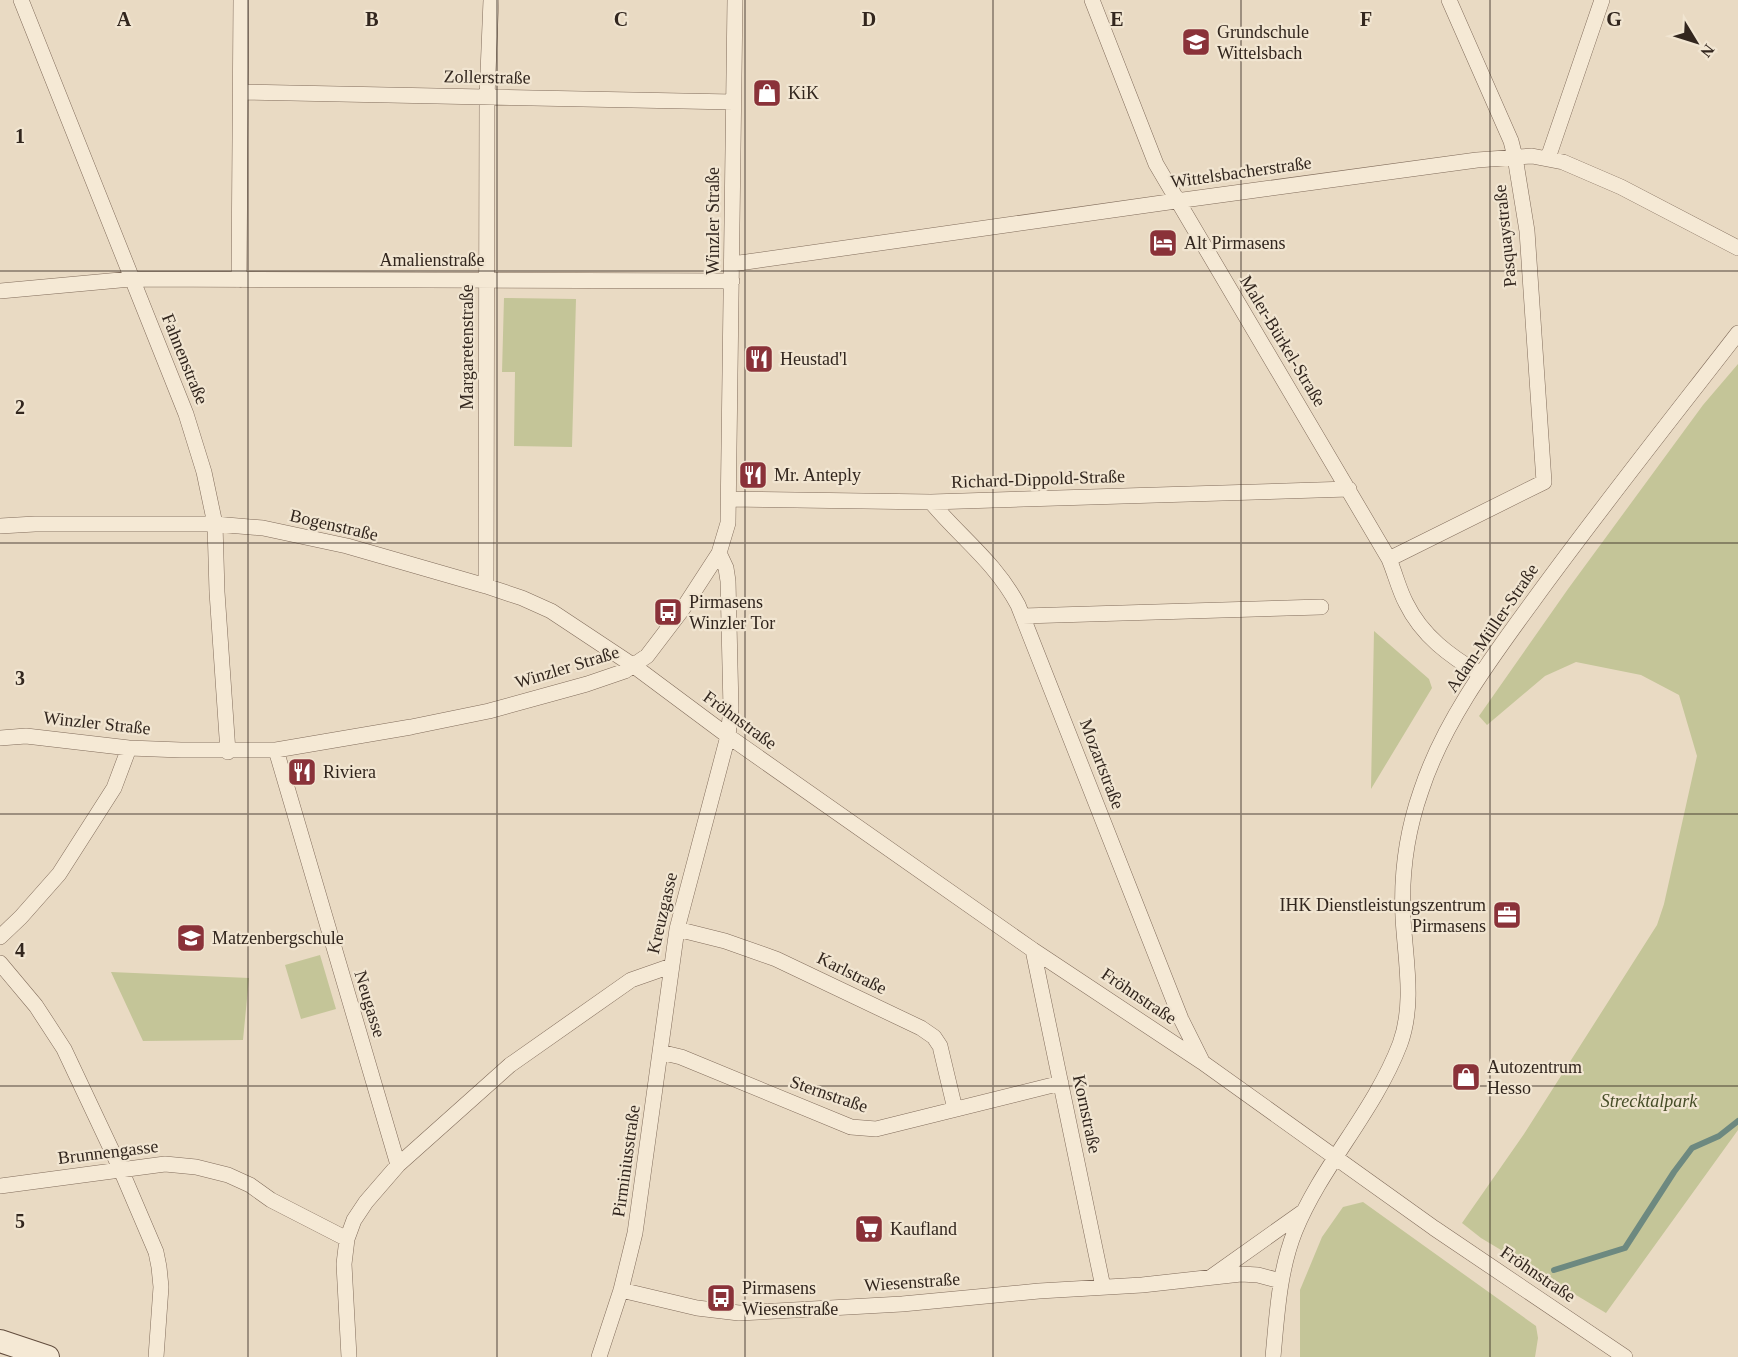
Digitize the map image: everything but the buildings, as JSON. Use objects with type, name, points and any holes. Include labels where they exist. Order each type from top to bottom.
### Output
[{"type":"main road","points":[[0,1341],[48,1357]]},
{"type":"street","name":"Fahnenstraße","points":[[21,0],[186,414],[204,472],[215,524],[217,592],[228,752]]},
{"type":"street","points":[[239,280],[241,0]]},
{"type":"street","name":"Margaretenstraße","points":[[486,586],[487,97],[491,0]]},
{"type":"street","name":"Winzler Straße","points":[[0,738],[26,736],[129,748],[228,752],[276,750],[489,711],[587,684],[634,666],[647,656],[662,638],[719,553],[728,523],[735,0]]},
{"type":"street","name":"Maler-Bürkel-Straße","points":[[1092,0],[1156,165],[1389,559],[1406,603],[1422,629],[1437,645],[1480,674]]},
{"type":"street","name":"Pasquaystraße","points":[[1389,559],[1544,482],[1527,231],[1515,157],[1511,141],[1449,0]]},
{"type":"street","points":[[1548,158],[1602,0]]},
{"type":"street","name":"Zollerstraße","points":[[241,92],[733,102]]},
{"type":"street","name":"Wittelsbacherstraße","points":[[732,264],[1176,201],[1477,160],[1515,157],[1548,158],[1563,162],[1621,187],[1738,248]]},
{"type":"street","name":"Amalienstraße","points":[[0,291],[131,279],[732,281]]},
{"type":"street","name":"Adam-Müller-Straße","points":[[1336,1157],[1376,1094],[1401,1040],[1408,980],[1403,914],[1405,865],[1410,830],[1421,789],[1438,750],[1480,674],[1583,533],[1738,333]]},
{"type":"street","name":"Richard-Dippold-Straße","points":[[729,499],[931,502],[1349,489]]},
{"type":"street","name":"Mozartstraße","points":[[931,502],[992,565],[1003,579],[1023,616],[1181,1019],[1202,1062]]},
{"type":"street","name":"Bogenstraße","points":[[0,526],[215,524],[262,528],[347,546],[522,598],[551,612],[634,666]]},
{"type":"street","name":"Kreuzgasse","points":[[347,1239],[354,1220],[366,1202],[398,1165],[510,1065],[631,980],[671,966],[677,929],[728,736],[731,709],[728,581],[726,568],[719,553]]},
{"type":"street","points":[[1023,616],[1321,607]]},
{"type":"street","name":"Fröhnstraße","points":[[634,666],[728,736],[1034,950],[1202,1062],[1434,1228],[1625,1357]]},
{"type":"street","points":[[0,937],[21,917],[65,865],[114,788],[129,748]]},
{"type":"street","name":"Neugasse","points":[[276,750],[398,1165]]},
{"type":"street","name":"Karlstraße","points":[[677,929],[725,940],[776,959],[911,1023],[934,1037],[940,1046],[955,1109]]},
{"type":"street","name":"Kornstraße","points":[[1034,950],[1103,1287]]},
{"type":"street","points":[[0,963],[36,1005],[52,1028],[122,1170],[156,1252],[161,1287],[156,1357]]},
{"type":"street","name":"Pirminiusstraße","points":[[599,1357],[621,1290],[635,1233],[671,966]]},
{"type":"street","name":"Sternstraße","points":[[660,1052],[681,1057],[851,1127],[876,1129],[1060,1083]]},
{"type":"street","points":[[1273,1357],[1281,1281],[1289,1249],[1304,1211],[1336,1157]]},
{"type":"street","name":"Brunnengasse","points":[[0,1186],[165,1164],[196,1167],[228,1175],[250,1185],[271,1200],[347,1239]]},
{"type":"street","points":[[1209,1279],[1304,1211]]},
{"type":"street","points":[[347,1239],[345,1264],[349,1357]]},
{"type":"street","name":"Wiesenstraße","points":[[621,1290],[697,1308],[739,1313],[902,1304],[1209,1279],[1241,1274],[1258,1275],[1281,1281]]},
{"type":"green space","points":[[504,298],[576,299],[572,447],[514,446],[515,372],[502,372]]},
{"type":"green space","name":"Strecktalpark","points":[[1738,364],[1738,1130],[1606,1313],[1481,1238],[1462,1223],[1524,1134],[1657,925],[1664,904],[1697,756],[1679,695],[1641,675],[1576,662],[1545,676],[1487,725],[1479,716],[1568,589],[1703,405]]},
{"type":"green space","points":[[1374,631],[1429,679],[1432,688],[1371,789]]},
{"type":"green space","points":[[320,955],[336,1009],[301,1019],[285,965]]},
{"type":"green space","points":[[111,972],[249,978],[243,1040],[143,1041]]},
{"type":"green space","points":[[1363,1202],[1536,1326],[1538,1338],[1535,1357],[1300,1357],[1300,1290],[1322,1237],[1343,1207]]},
{"type":"waterway","points":[[1554,1270],[1625,1248],[1692,1148],[1719,1136],[1738,1121]]},
{"type":"place","name":"Grundschule Wittelsbach","points":[[1196,42]]},
{"type":"place","name":"KiK","points":[[767,93]]},
{"type":"place","name":"Alt Pirmasens","points":[[1163,243]]},
{"type":"place","name":"Heustad'l","points":[[759,359]]},
{"type":"place","name":"Mr. Anteply","points":[[753,475]]},
{"type":"place","name":"Pirmasens Winzler Tor","points":[[668,612]]},
{"type":"place","name":"Riviera","points":[[302,772]]},
{"type":"place","name":"IHK Dienstleistungszentrum Pirmasens","points":[[1507,915]]},
{"type":"place","name":"Matzenbergschule","points":[[191,938]]},
{"type":"place","name":"Autozentrum Hesso","points":[[1466,1077]]},
{"type":"place","name":"Kaufland","points":[[869,1229]]},
{"type":"place","name":"Pirmasens Wiesenstraße","points":[[721,1298]]}]
